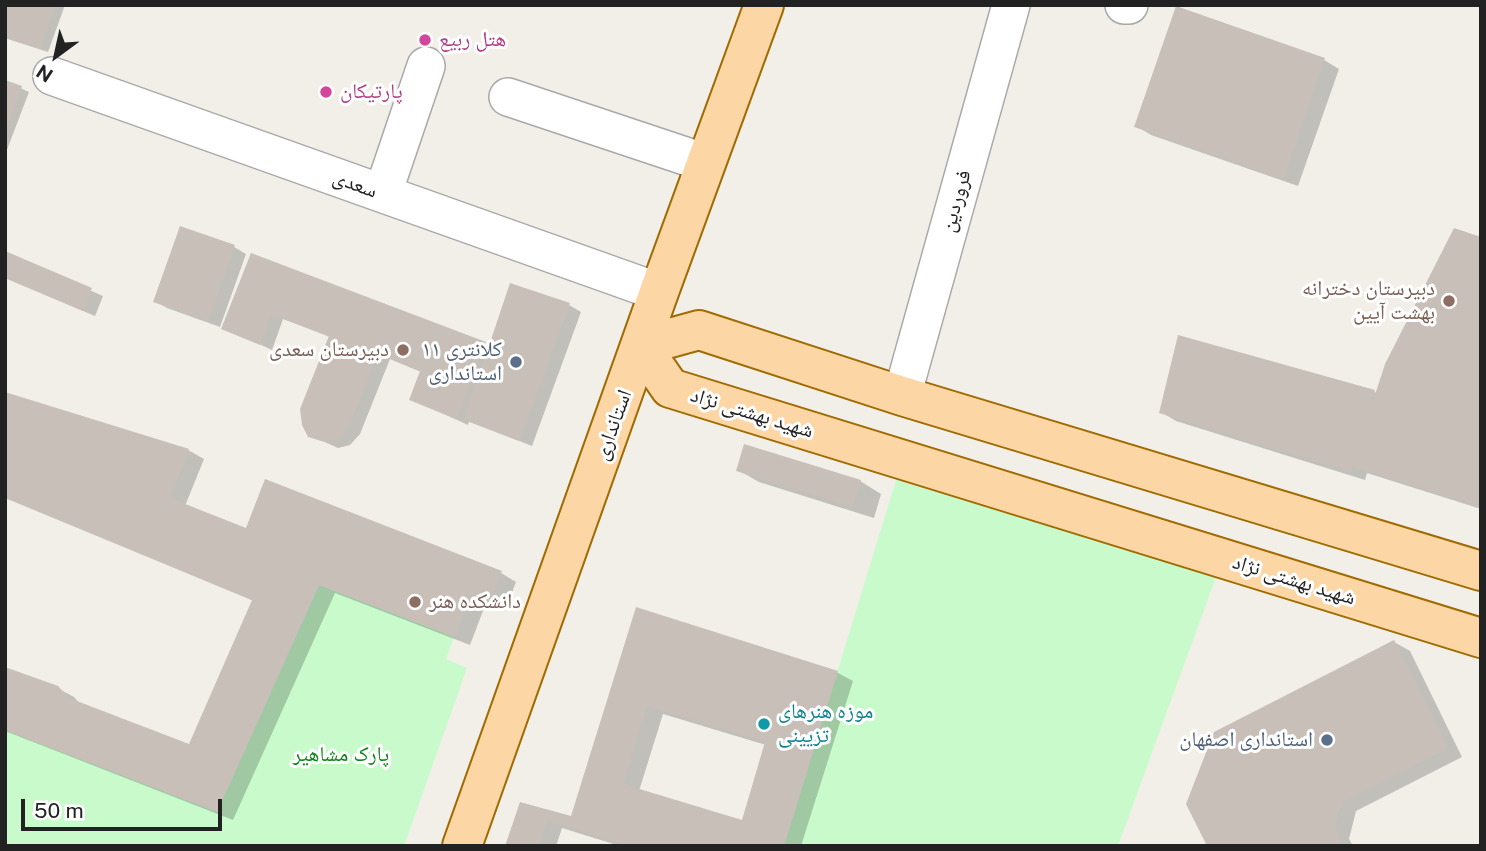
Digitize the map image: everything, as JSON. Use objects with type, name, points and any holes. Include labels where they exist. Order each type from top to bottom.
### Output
[{"type":"main road","name":"استانداری","points":[[462,846],[764,5]]},
{"type":"main road","points":[[641,346],[699,331],[902,396],[1481,571]]},
{"type":"main road","name":"شهید بهشتی نژاد","points":[[641,346],[670,388],[1481,638]]},
{"type":"street","name":"استانداری","points":[[472,846],[774,5]]},
{"type":"street","name":"فروردین","points":[[902,396],[1011,5]]},
{"type":"street","points":[[383,193],[426,66]]},
{"type":"street","name":"سعدی","points":[[52,76],[659,292]]},
{"type":"street","points":[[508,97],[706,163]]},
{"type":"green space","points":[[896,480],[1216,577],[1118,846],[784,846]]},
{"type":"green space","name":"پارک مشاهیر","points":[[319,585],[454,637],[446,659],[467,668],[404,846],[5,846],[5,730],[217,812]]},
{"type":"building","points":[[7,5],[56,5],[40,49],[5,38]]},
{"type":"building","points":[[1176,6],[1325,58],[1283,179],[1134,127]]},
{"type":"building","points":[[5,80],[22,86],[6,130],[5,130]]},
{"type":"building","points":[[180,226],[235,245],[208,321],[153,302]]},
{"type":"building","points":[[1454,228],[1481,237],[1481,507],[1352,466],[1350,472],[1159,413],[1178,335],[1375,390],[1373,401],[1385,364]]},
{"type":"building","points":[[5,251],[92,288],[83,311],[5,278]]},
{"type":"building","name":"دبیرستان سعدی","points":[[251,253],[486,342],[456,419],[409,400],[420,371],[378,354],[348,428],[338,439],[325,442],[308,437],[302,425],[300,409],[329,336],[271,314],[260,345],[221,329]]},
{"type":"building","name":"کلانتری ۱۱ استانداری","points":[[510,283],[570,303],[519,441],[464,420]]},
{"type":"building","name":"دانشکده هنر","points":[[5,392],[189,449],[170,498],[246,528],[265,479],[502,571],[489,604],[470,596],[454,637],[319,585],[217,812],[5,730],[5,667],[58,686],[69,698],[189,744],[252,600],[5,497]]},
{"type":"building","points":[[744,444],[861,480],[852,507],[736,471]]},
{"type":"building","name":"موزه هنرهای تزیینی","points":[[636,607],[838,671],[784,846],[628,846],[547,820],[539,846],[505,846],[520,802],[571,816]],"holes":[[[647,706],[765,742],[742,820],[623,784]]]},
{"type":"building","name":"استانداری اصفهان","points":[[1394,640],[1448,748],[1341,803],[1334,829],[1343,846],[1207,846],[1186,804],[1214,732]]},
{"type":"place","name":"هتل ربیع","points":[[425,40]]},
{"type":"place","name":"پارتیکان","points":[[326,92]]},
{"type":"place","name":"دبیرستان دخترانه بهشت آیین","points":[[1449,301]]},
{"type":"place","name":"دبیرستان سعدی","points":[[403,350]]},
{"type":"place","name":"کلانتری ۱۱ استانداری","points":[[516,362]]},
{"type":"place","name":"دانشکده هنر","points":[[415,602]]},
{"type":"place","name":"موزه هنرهای تزیینی","points":[[764,724]]},
{"type":"place","name":"استانداری اصفهان","points":[[1327,740]]}]
